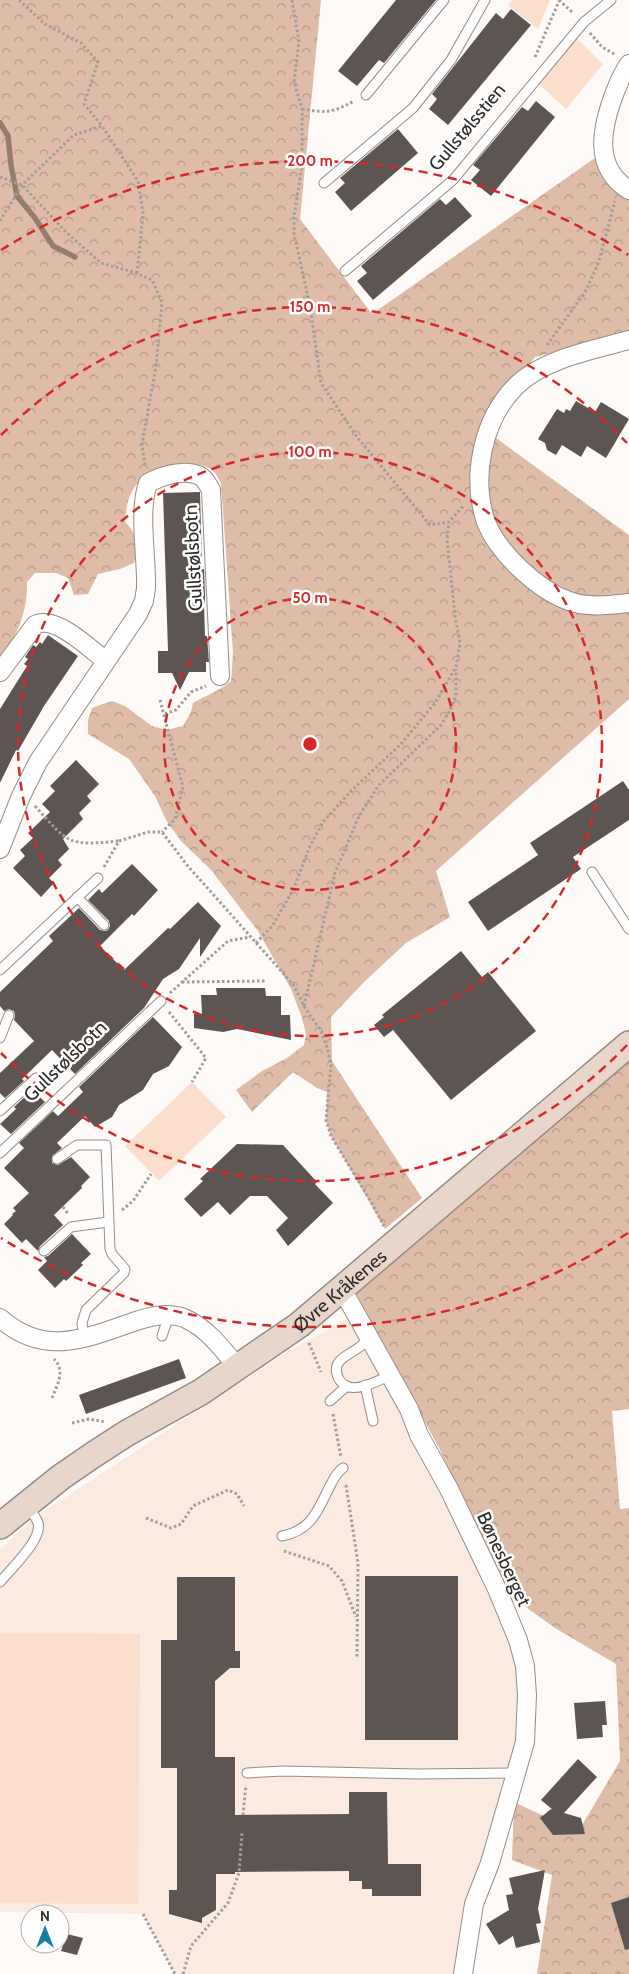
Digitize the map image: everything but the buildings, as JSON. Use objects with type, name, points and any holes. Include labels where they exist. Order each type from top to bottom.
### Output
[{"type":"main road","name":"Øvre Kråkenes","points":[[0,1526],[25,1504],[93,1455],[201,1392],[299,1325],[629,1044]]},
{"type":"street","points":[[624,60],[624,71],[603,130],[603,154],[610,169],[624,187]]},
{"type":"street","points":[[629,340],[576,355],[541,369],[515,387],[495,413],[483,446],[479,488],[487,523],[506,555],[533,582],[569,602],[599,606],[629,603]]},
{"type":"street","name":"Gullstølsbotn","points":[[148,483],[161,476],[182,473],[198,475],[206,481],[211,490],[220,676]]},
{"type":"street","points":[[0,849],[21,796],[38,762],[138,614],[144,601],[146,572],[143,508],[148,483]]},
{"type":"street","points":[[0,672],[35,625],[40,622],[49,622],[64,629],[106,661]]},
{"type":"street","name":"Bønesberget","points":[[342,1288],[391,1375],[448,1487],[497,1589],[518,1640],[525,1666],[527,1695],[525,1742],[490,1863],[474,1904],[463,1974]]},
{"type":"street","points":[[0,1318],[11,1328],[25,1335],[61,1342],[84,1339],[149,1317],[169,1314],[184,1318],[200,1328],[214,1340],[237,1367]]},
{"type":"lane","points":[[366,95],[444,0]]},
{"type":"lane","points":[[324,183],[414,108],[451,60],[485,0]]},
{"type":"lane","name":"Gullstølsstien","points":[[345,271],[454,180],[529,86],[584,22],[611,0]]},
{"type":"lane","points":[[592,872],[629,929]]},
{"type":"lane","points":[[0,970],[98,878]]},
{"type":"lane","points":[[77,897],[104,925]]},
{"type":"lane","name":"Gullstølsbotn","points":[[0,1153],[161,1001]]},
{"type":"lane","points":[[0,1038],[9,1015]]},
{"type":"lane","points":[[0,1111],[36,1078]]},
{"type":"lane","points":[[57,1159],[77,1145],[106,1145],[110,1249],[125,1269],[124,1273],[86,1310],[82,1323],[84,1339]]},
{"type":"lane","points":[[44,1250],[70,1228],[108,1222]]},
{"type":"lane","points":[[162,1336],[169,1314]]},
{"type":"lane","points":[[368,1334],[367,1341],[360,1348],[342,1358],[337,1364],[338,1378],[347,1386],[354,1388],[391,1375]]},
{"type":"lane","points":[[365,1385],[373,1421]]},
{"type":"lane","points":[[330,1401],[347,1386]]},
{"type":"lane","points":[[282,1536],[296,1532],[312,1520],[335,1477],[343,1468]]},
{"type":"lane","points":[[0,1582],[32,1544],[38,1533],[39,1524],[25,1504]]},
{"type":"lane","points":[[247,1773],[517,1773]]},
{"type":"path","points":[[19,0],[45,24],[81,43],[98,62],[84,104],[102,126],[138,181],[143,213],[137,274]]},
{"type":"path","points":[[292,0],[299,41],[294,82],[302,109],[302,166],[294,216],[294,234],[310,306],[320,383],[357,437],[430,525],[449,522]]},
{"type":"path","points":[[529,86],[529,71],[559,0],[577,19]]},
{"type":"path","points":[[602,46],[624,60]]},
{"type":"path","points":[[302,109],[324,112],[344,107],[366,95]]},
{"type":"path","points":[[0,221],[22,185],[74,135],[102,126]]},
{"type":"path","points":[[0,177],[22,185],[66,232],[101,263],[152,280],[162,302],[156,366],[142,445],[148,483]]},
{"type":"path","points":[[541,369],[544,349],[585,292],[598,264],[624,187]]},
{"type":"path","points":[[304,1006],[335,873],[359,816],[379,785],[441,725],[456,695],[456,667],[460,642],[455,616],[447,539],[449,522],[479,488]]},
{"type":"path","points":[[256,944],[273,925],[294,888],[310,846],[323,822],[351,791],[401,744],[435,703],[456,667]]},
{"type":"path","points":[[165,714],[176,710],[190,692],[199,688]]},
{"type":"path","points":[[32,802],[67,840],[89,844],[119,841],[148,832],[162,832],[175,819],[183,787],[160,700]]},
{"type":"path","points":[[162,832],[188,866],[289,980],[320,1031],[331,1065],[326,1111],[331,1136],[370,1200],[385,1229]]},
{"type":"path","points":[[98,878],[119,841]]},
{"type":"path","points":[[192,1082],[206,1058],[161,1001],[228,942],[250,937]]},
{"type":"path","points":[[182,982],[266,981]]},
{"type":"path","points":[[108,1222],[133,1201],[151,1174]]},
{"type":"path","points":[[72,1423],[89,1419],[108,1422]]},
{"type":"path","points":[[146,1518],[171,1528],[181,1524],[193,1506],[228,1490],[237,1494],[244,1506]]},
{"type":"path","points":[[284,1551],[329,1566],[342,1581],[358,1620]]},
{"type":"path","points":[[243,1815],[247,1773]]},
{"type":"path","points":[[183,1974],[191,1946],[228,1903],[239,1872],[242,1833]]},
{"type":"path","points":[[143,1914],[174,1974]]},
{"type":"shaded area","points":[[512,0],[550,0],[538,29],[508,5]]},
{"type":"shaded area","points":[[576,38],[603,64],[566,109],[539,84]]},
{"type":"shaded area","points":[[192,1082],[226,1117],[159,1181],[125,1146]]},
{"type":"shaded area","points":[[357,1313],[497,1589],[527,1705],[462,1974],[175,1974],[143,1914],[70,1913],[70,1904],[20,1904],[20,1912],[0,1912],[0,1549],[35,1517],[287,1352]]},
{"type":"shaded area","points":[[0,1633],[140,1634],[138,1904],[0,1903]]},
{"type":"green space","points":[[0,0],[321,0],[300,219],[372,314],[595,158],[629,182],[629,334],[535,357],[481,427],[629,535],[629,699],[436,871],[450,917],[406,943],[364,982],[331,1017],[332,1061],[422,1198],[385,1229],[331,1136],[326,1120],[327,1092],[317,1088],[293,1072],[252,1112],[236,1090],[304,1045],[306,1034],[291,989],[258,931],[211,870],[181,841],[166,820],[155,796],[129,759],[88,734],[88,720],[92,708],[112,701],[125,706],[152,726],[167,730],[183,726],[191,712],[193,703],[231,681],[233,653],[221,483],[215,473],[199,465],[177,465],[155,472],[139,482],[128,500],[125,522],[135,536],[137,551],[134,563],[120,569],[98,574],[88,594],[74,595],[68,578],[56,573],[35,573],[27,582],[26,603],[20,623],[12,641],[0,659]]},
{"type":"green space","points":[[629,1045],[629,1409],[612,1411],[620,1509],[629,1508],[629,1974],[537,1974],[552,1875],[512,1860],[514,1802],[578,1832],[620,1761],[616,1664],[555,1628],[505,1592],[439,1448],[356,1294],[353,1261]]},
{"type":"waterway","points":[[0,123],[8,136],[17,196],[35,218],[53,246],[75,257]]}]
